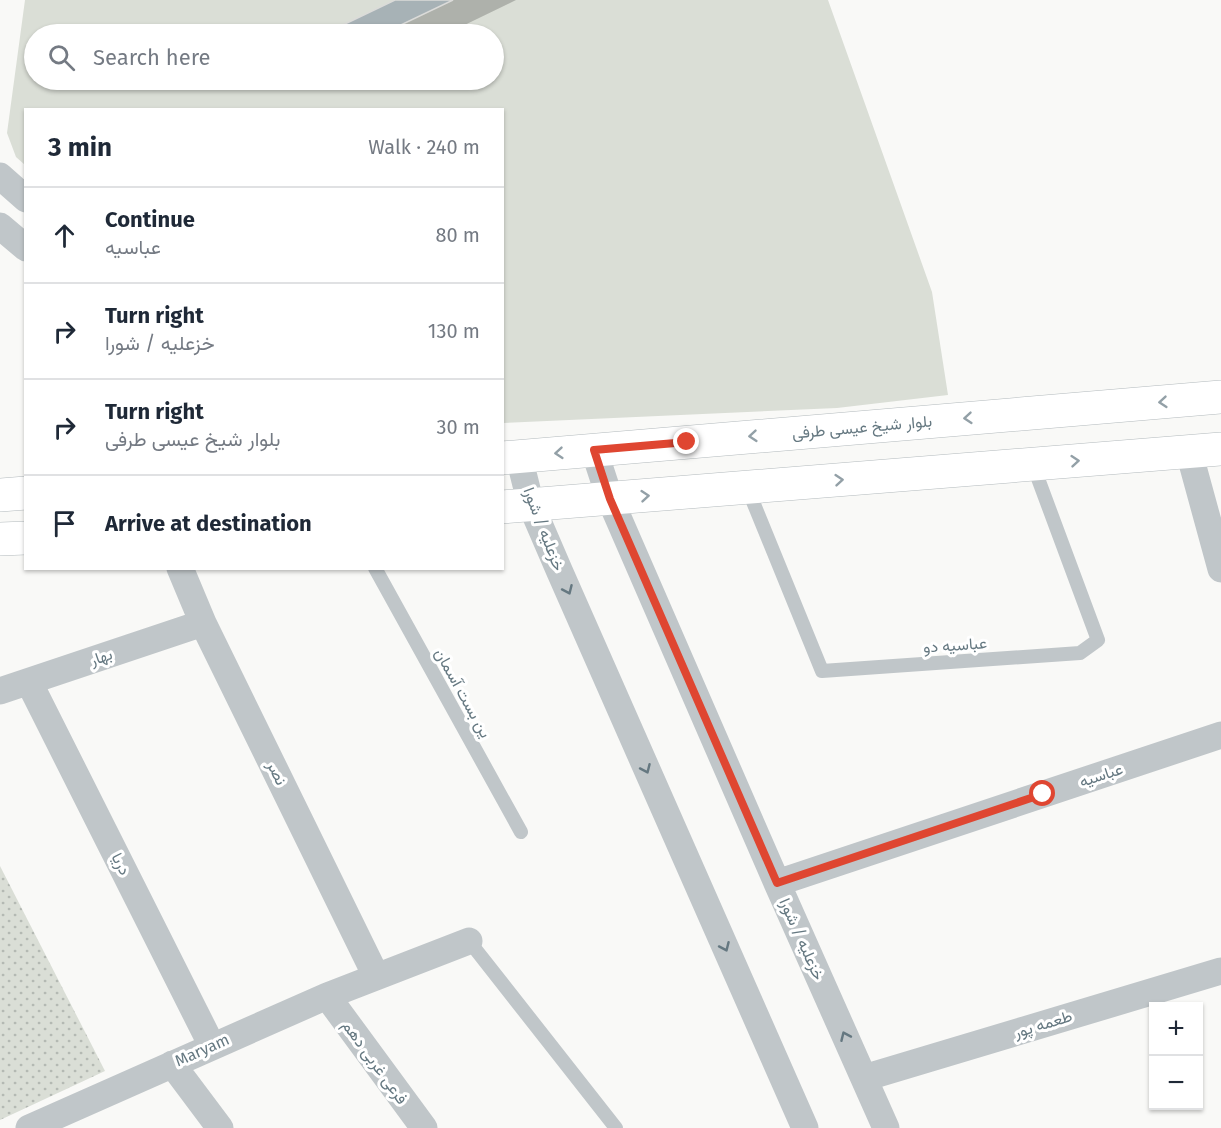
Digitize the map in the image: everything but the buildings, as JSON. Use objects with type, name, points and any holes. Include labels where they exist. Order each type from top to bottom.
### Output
[{"type":"main road","name":"بلوار شیخ عیسی طرفی","points":[[511,457],[1221,397]]},
{"type":"main road","points":[[517,506],[1205,451]]},
{"type":"main road","points":[[0,495],[24,493]]},
{"type":"main road","points":[[0,539],[24,538]]},
{"type":"street","points":[[0,176],[24,198]]},
{"type":"street","points":[[0,226],[24,246]]},
{"type":"street","name":"خزعلیه / شورا","points":[[594,450],[610,499],[886,1128]]},
{"type":"street","points":[[1205,451],[1221,569]]},
{"type":"street","name":"خزعلیه / شورا","points":[[511,457],[517,506],[805,1128]]},
{"type":"street","name":"نصر","points":[[181,570],[203,623],[376,976]]},
{"type":"street","name":"بهار","points":[[0,692],[203,623]]},
{"type":"street","name":"دریا","points":[[29,682],[212,1046]]},
{"type":"street","name":"عباسیه","points":[[777,883],[1221,735]]},
{"type":"street","name":"Maryam","points":[[29,1128],[327,996],[469,941]]},
{"type":"street","name":"طعمه پور","points":[[864,1078],[1221,970]]},
{"type":"street","name":"فرعی غربی دهم","points":[[327,996],[424,1128]]},
{"type":"street","points":[[172,1064],[220,1128]]},
{"type":"lane","name":"عباسیه دو","points":[[747,488],[822,671],[1080,653],[1098,640],[1033,465]]},
{"type":"lane","name":"ین بست آسمان","points":[[376,570],[521,832]]},
{"type":"lane","points":[[469,941],[616,1128]]},
{"type":"shaded area","points":[[25,0],[828,0],[932,292],[948,395],[837,408],[504,423],[504,108],[24,108],[24,164],[16,157],[7,133]]},
{"type":"shaded area","points":[[0,866],[105,1071],[0,1120]]},
{"type":"route","points":[[687,442],[594,450],[610,499],[777,883],[1043,794]]}]
